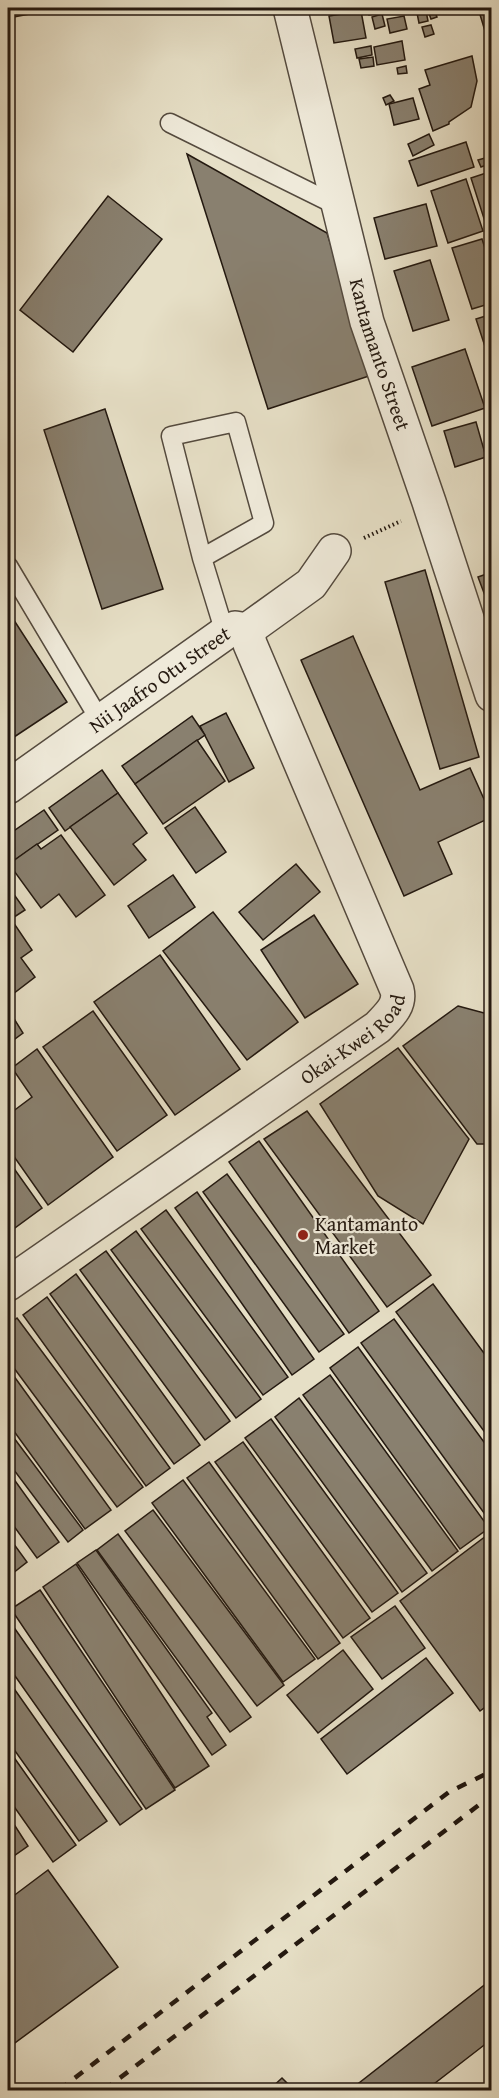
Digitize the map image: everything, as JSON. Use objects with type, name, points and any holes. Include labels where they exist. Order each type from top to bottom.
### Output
[{"type":"street","name":"Kantamanto Street","points":[[290,8],[367,322],[492,695]]},
{"type":"street","name":"Nii Jaafro Otu Street","points":[[8,787],[101,722],[311,584],[334,551]]},
{"type":"street","name":"Okai-Kwei Road","points":[[8,1284],[378,1027],[394,1009],[398,996],[397,990],[255,655],[236,632]]},
{"type":"lane","points":[[170,123],[340,207]]},
{"type":"lane","points":[[202,558],[264,523],[236,422],[171,436],[202,558],[236,632]]},
{"type":"lane","points":[[8,566],[101,722]]},
{"type":"path","points":[[334,551],[391,527],[429,502]]},
{"type":"building","points":[[8,8],[55,8],[56,9],[8,18]]},
{"type":"building","points":[[368,8],[380,8],[381,13],[369,15]]},
{"type":"building","points":[[478,8],[492,8],[492,29],[485,31]]},
{"type":"building","points":[[434,9],[437,17],[431,19],[428,11]]},
{"type":"building","points":[[361,11],[366,38],[334,43],[329,16]]},
{"type":"building","points":[[426,11],[428,21],[419,23],[417,13]]},
{"type":"building","points":[[382,14],[385,26],[375,29],[372,17]]},
{"type":"building","points":[[404,16],[407,29],[390,33],[387,19]]},
{"type":"building","points":[[431,25],[434,34],[425,37],[422,27]]},
{"type":"building","points":[[402,41],[405,60],[377,65],[374,47]]},
{"type":"building","points":[[371,46],[372,55],[357,58],[355,49]]},
{"type":"building","points":[[472,56],[477,81],[471,107],[449,124],[433,131],[419,89],[430,85],[425,70]]},
{"type":"building","points":[[373,57],[374,66],[361,68],[359,59]]},
{"type":"building","points":[[406,66],[407,73],[398,74],[397,68]]},
{"type":"building","points":[[390,95],[394,101],[386,105],[383,98]]},
{"type":"building","points":[[413,98],[419,119],[394,125],[389,104]]},
{"type":"building","points":[[429,134],[434,145],[413,156],[408,144]]},
{"type":"building","points":[[466,142],[474,167],[418,186],[409,161]]},
{"type":"building","points":[[187,154],[327,233],[372,375],[268,409]]},
{"type":"building","points":[[492,156],[492,163],[481,167],[478,160]]},
{"type":"building","points":[[492,171],[492,227],[487,228],[471,178]]},
{"type":"building","points":[[466,179],[483,231],[448,243],[431,191]]},
{"type":"building","points":[[108,196],[162,239],[73,352],[20,310]]},
{"type":"building","points":[[426,204],[437,246],[385,259],[374,218]]},
{"type":"building","points":[[482,239],[492,270],[492,303],[472,309],[452,248]]},
{"type":"building","points":[[430,260],[449,320],[413,331],[394,271]]},
{"type":"building","points":[[492,314],[492,368],[476,319]]},
{"type":"building","points":[[465,349],[485,408],[432,426],[412,367]]},
{"type":"building","points":[[105,409],[163,589],[102,609],[44,430]]},
{"type":"building","points":[[476,422],[486,457],[455,467],[444,431]]},
{"type":"building","points":[[425,570],[479,757],[440,769],[385,582]]},
{"type":"building","points":[[492,572],[492,608],[490,609],[478,577]]},
{"type":"building","points":[[8,611],[67,702],[8,741]]},
{"type":"building","points":[[353,636],[420,790],[470,768],[492,817],[438,842],[452,874],[404,896],[301,660]]},
{"type":"building","points":[[226,713],[254,768],[229,782],[200,726]]},
{"type":"building","points":[[192,716],[205,735],[135,784],[122,766]]},
{"type":"building","points":[[197,740],[225,781],[163,824],[135,784]]},
{"type":"building","points":[[102,770],[118,793],[65,831],[49,808]]},
{"type":"building","points":[[118,793],[147,833],[133,844],[146,860],[114,885],[70,827]]},
{"type":"building","points":[[195,807],[226,852],[196,873],[165,828]]},
{"type":"building","points":[[44,810],[58,830],[9,864],[8,835]]},
{"type":"building","points":[[61,835],[105,895],[76,917],[59,894],[41,908],[9,864],[37,844],[41,849]]},
{"type":"building","points":[[296,864],[320,892],[263,940],[239,912]]},
{"type":"building","points":[[173,875],[195,907],[149,938],[128,906]]},
{"type":"building","points":[[8,886],[25,910],[11,919],[32,950],[21,958],[35,977],[9,997]]},
{"type":"building","points":[[213,912],[298,1022],[247,1060],[163,951]]},
{"type":"building","points":[[314,915],[358,984],[305,1018],[261,950]]},
{"type":"building","points":[[160,955],[240,1069],[175,1115],[94,1002]]},
{"type":"building","points":[[458,1006],[484,1013],[492,1012],[492,1144],[477,1144],[403,1046]]},
{"type":"building","points":[[8,1009],[23,1033],[8,1044]]},
{"type":"building","points":[[93,1011],[167,1115],[117,1151],[43,1047]]},
{"type":"building","points":[[398,1048],[469,1139],[423,1224],[378,1196],[320,1104]]},
{"type":"building","points":[[37,1049],[113,1157],[48,1205],[8,1148],[8,1115],[32,1097],[12,1068]]},
{"type":"building","points":[[307,1111],[431,1275],[387,1307],[264,1139]]},
{"type":"building","points":[[259,1141],[379,1311],[349,1333],[229,1162]]},
{"type":"building","points":[[8,1160],[42,1208],[8,1233]]},
{"type":"building","points":[[227,1174],[344,1334],[319,1352],[203,1192]]},
{"type":"building","points":[[197,1192],[314,1359],[292,1375],[175,1208]]},
{"type":"building","points":[[166,1210],[288,1377],[263,1395],[141,1229]]},
{"type":"building","points":[[136,1231],[261,1399],[236,1418],[111,1250]]},
{"type":"building","points":[[106,1251],[230,1421],[205,1440],[80,1270]]},
{"type":"building","points":[[76,1274],[200,1445],[174,1464],[50,1294]]},
{"type":"building","points":[[433,1284],[492,1364],[492,1442],[396,1312]]},
{"type":"building","points":[[47,1297],[170,1468],[146,1486],[23,1315]]},
{"type":"building","points":[[17,1318],[143,1487],[117,1507],[8,1360],[8,1325]]},
{"type":"building","points":[[394,1319],[492,1453],[492,1524],[361,1343]]},
{"type":"building","points":[[358,1347],[489,1528],[460,1549],[330,1368]]},
{"type":"building","points":[[8,1368],[111,1510],[85,1529],[8,1423]]},
{"type":"building","points":[[330,1375],[458,1551],[432,1571],[303,1395]]},
{"type":"building","points":[[299,1398],[427,1573],[402,1592],[275,1417]]},
{"type":"building","points":[[271,1419],[398,1593],[372,1612],[245,1438]]},
{"type":"building","points":[[8,1430],[83,1530],[68,1542],[8,1462]]},
{"type":"building","points":[[243,1442],[370,1618],[343,1638],[215,1462]]},
{"type":"building","points":[[209,1462],[340,1643],[318,1659],[187,1478]]},
{"type":"building","points":[[8,1471],[59,1542],[37,1558],[8,1518]]},
{"type":"building","points":[[183,1480],[315,1659],[283,1682],[152,1503]]},
{"type":"building","points":[[153,1510],[284,1685],[257,1706],[125,1531]]},
{"type":"building","points":[[118,1534],[251,1717],[230,1732],[97,1550]]},
{"type":"building","points":[[8,1536],[27,1562],[8,1577]]},
{"type":"building","points":[[486,1536],[492,1543],[492,1702],[480,1711],[400,1601]]},
{"type":"building","points":[[96,1550],[212,1713],[207,1717],[226,1745],[212,1755],[77,1563]]},
{"type":"building","points":[[76,1564],[209,1766],[175,1788],[43,1587]]},
{"type":"building","points":[[40,1590],[175,1790],[146,1809],[11,1609]]},
{"type":"building","points":[[395,1606],[425,1648],[382,1679],[351,1637]]},
{"type":"building","points":[[8,1619],[142,1809],[120,1825],[8,1666]]},
{"type":"building","points":[[343,1650],[373,1689],[318,1733],[287,1695]]},
{"type":"building","points":[[426,1658],[453,1693],[347,1774],[321,1739]]},
{"type":"building","points":[[8,1680],[107,1821],[79,1841],[8,1741]]},
{"type":"building","points":[[8,1749],[76,1845],[53,1862],[8,1798]]},
{"type":"building","points":[[8,1815],[28,1846],[8,1860]]},
{"type":"building","points":[[48,1870],[118,1967],[8,2048],[8,1900]]},
{"type":"building","points":[[492,1979],[492,2039],[426,2090],[350,2090]]},
{"type":"building","points":[[282,2078],[294,2090],[269,2090]]},
{"type":"railway","points":[[59,2090],[449,1792],[492,1771]]},
{"type":"railway","points":[[104,2090],[492,1795]]},
{"type":"place","name":"Kantamanto Market","points":[[303,1235]]}]
